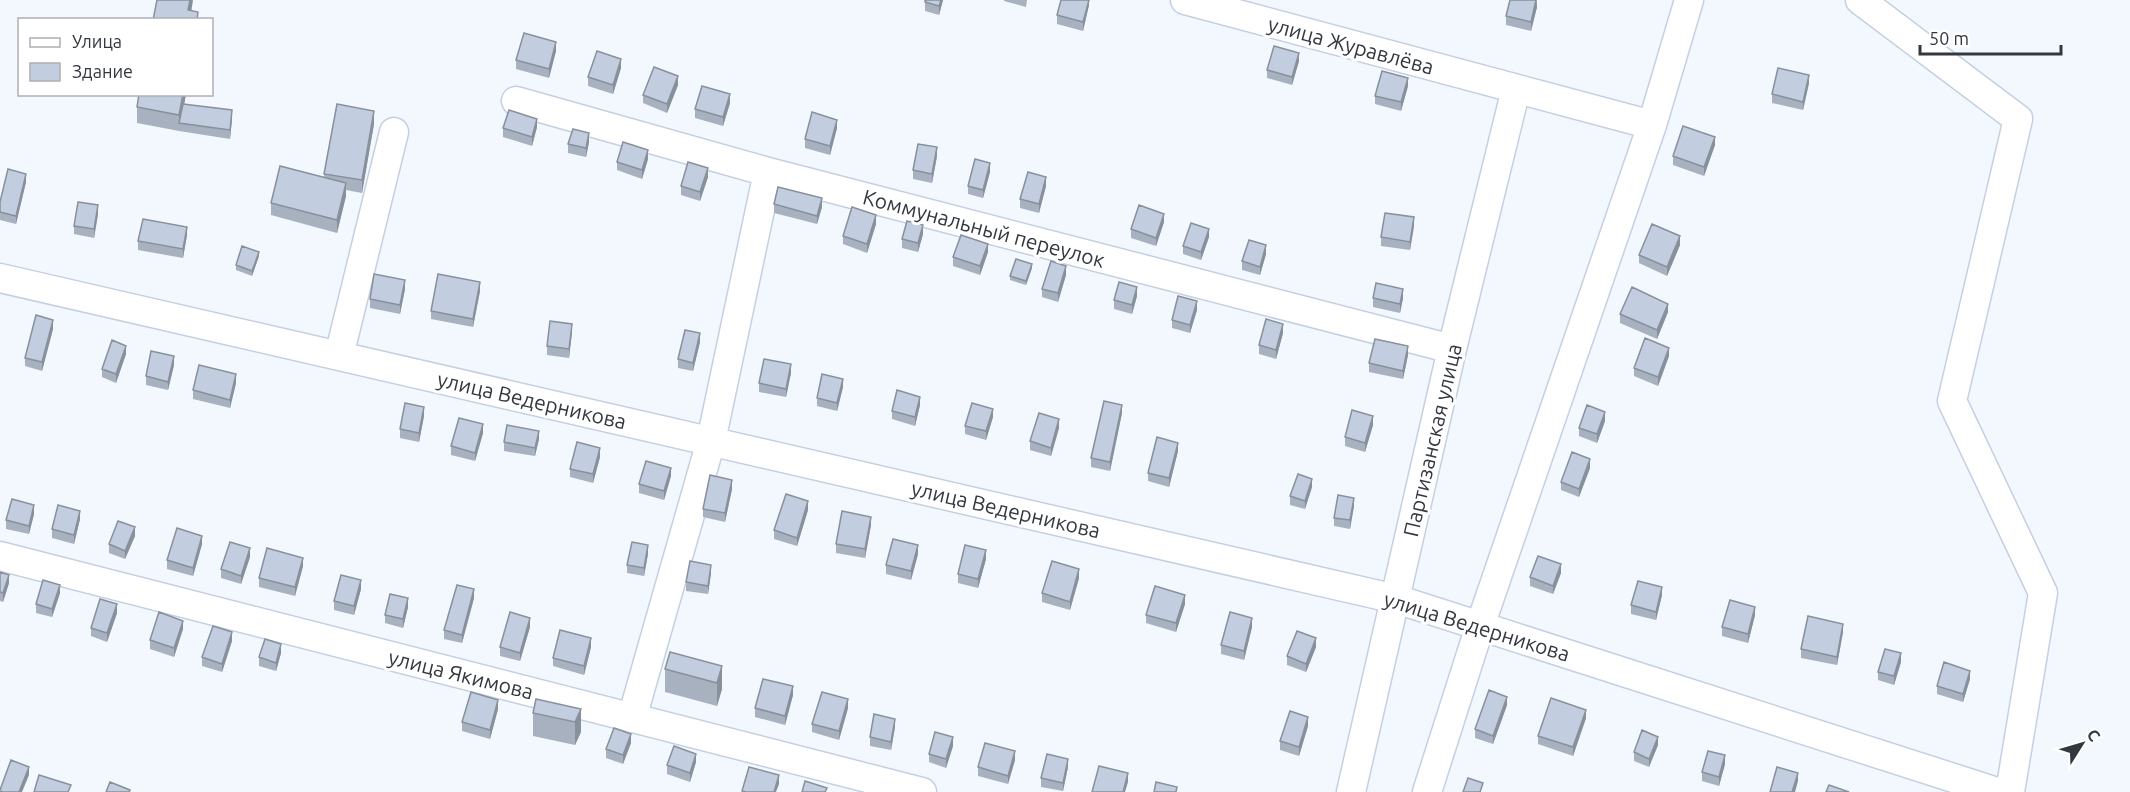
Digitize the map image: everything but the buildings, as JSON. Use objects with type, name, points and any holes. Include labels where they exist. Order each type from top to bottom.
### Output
[{"type":"street","name":"улица Журавлёва","points":[[1185,0],[1652,125]]},
{"type":"street","points":[[1427,792],[1480,626],[1652,125],[1689,0]]},
{"type":"street","points":[[1860,0],[2018,119],[1952,401],[2043,593],[2010,792]]},
{"type":"street","name":"Партизанская улица","points":[[1350,792],[1452,349],[1516,89]]},
{"type":"street","name":"Коммунальный переулок","points":[[516,101],[768,172],[1452,349]]},
{"type":"street","points":[[339,356],[394,132]]},
{"type":"street","points":[[632,718],[711,441],[768,172]]},
{"type":"street","name":"улица Ведерникова","points":[[0,278],[1396,599],[1997,792]]},
{"type":"street","name":"улица Якимова","points":[[0,556],[922,792]]}]
